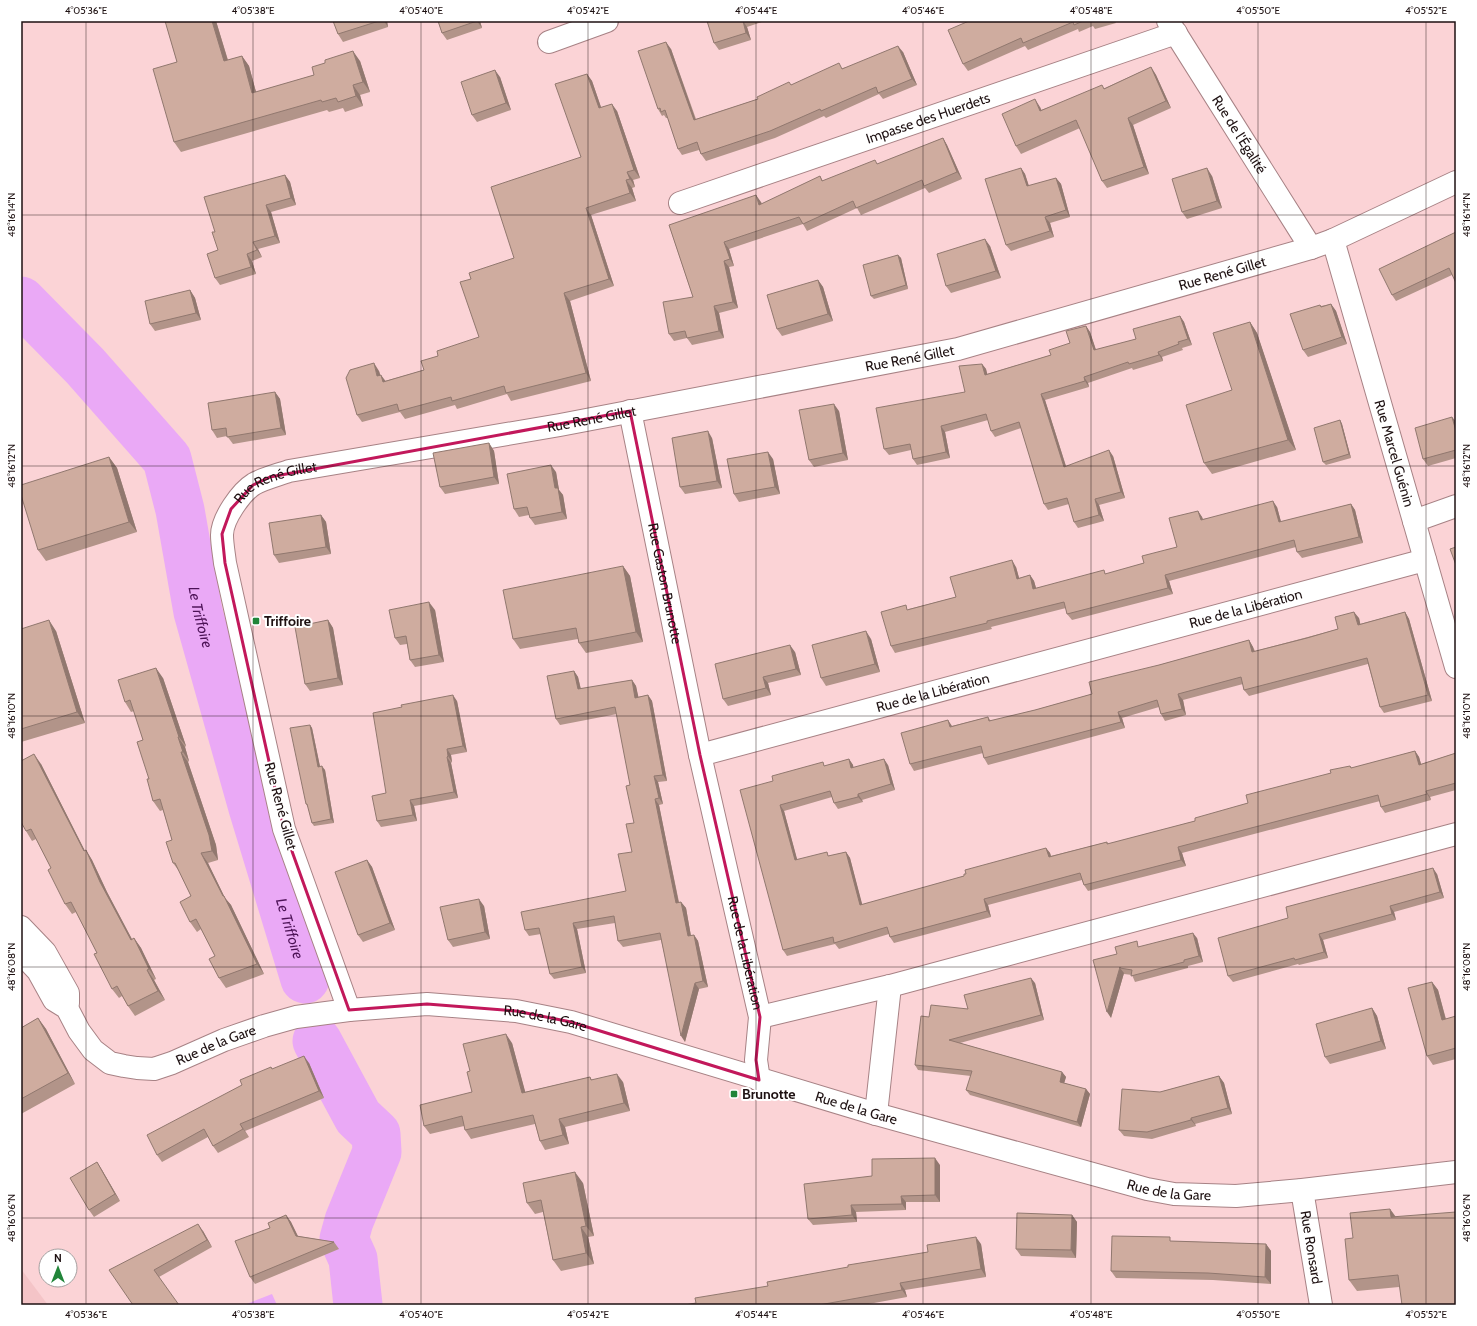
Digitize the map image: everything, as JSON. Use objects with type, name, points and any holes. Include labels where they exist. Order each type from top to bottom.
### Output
[{"type":"street","points":[[549,42],[607,21]]},
{"type":"street","name":"Impasse des Huerdets","points":[[680,203],[1172,27]]},
{"type":"street","name":"Rue de l'Égalité","points":[[1172,27],[1311,248]]},
{"type":"street","name":"Rue René Gillet","points":[[349,1010],[284,829],[225,563],[222,534],[225,522],[231,509],[241,496],[253,485],[270,477],[289,472],[560,425],[958,349],[1311,248],[1333,240],[1456,182]]},
{"type":"street","name":"Rue Marcel Guénin","points":[[1333,240],[1456,667]]},
{"type":"street","name":"Rue Gaston Brunotte","points":[[630,411],[700,755]]},
{"type":"street","points":[[1414,521],[1456,506]]},
{"type":"street","name":"Rue de la Libération","points":[[759,1080],[756,1060],[760,1017],[700,755],[1425,560]]},
{"type":"street","name":"Rue de la Libération","points":[[760,1017],[890,986],[1456,834]]},
{"type":"street","points":[[21,927],[45,952],[68,994],[67,1008],[54,1000],[38,971],[21,953]]},
{"type":"street","points":[[876,1114],[890,986]]},
{"type":"street","name":"Rue de la Gare","points":[[67,1008],[79,1031],[93,1050],[110,1063],[154,1069],[172,1064],[224,1040],[296,1017],[349,1010],[427,1004],[516,1011],[571,1022],[759,1080],[876,1114],[1147,1190],[1174,1194],[1236,1196],[1456,1172]]},
{"type":"street","name":"Rue Ronsard","points":[[1302,1190],[1321,1305]]},
{"type":"highlighted area","points":[[630,411],[700,755],[760,1017],[756,1060],[759,1080],[571,1022],[516,1011],[427,1004],[349,1010],[284,829],[225,563],[222,534],[231,509],[253,485],[270,477]]},
{"type":"shaded area","points":[[21,1269],[48,1305],[21,1305]]},
{"type":"shaded area","points":[[272,1294],[277,1305],[244,1305]]},
{"type":"building","points":[[165,21],[212,21],[224,61],[242,56],[252,93],[314,75],[312,67],[325,63],[325,60],[353,51],[363,82],[353,85],[356,96],[338,102],[336,98],[322,102],[321,100],[174,142],[153,69],[177,62]]},
{"type":"building","points":[[333,21],[379,21],[338,34]]},
{"type":"building","points":[[438,21],[477,21],[442,33]]},
{"type":"building","points":[[707,21],[743,21],[746,33],[714,43]]},
{"type":"building","points":[[969,21],[1083,21],[1074,25],[1073,22],[1023,43],[1021,38],[963,64],[948,30]]},
{"type":"building","points":[[666,42],[694,120],[758,99],[757,97],[789,82],[791,85],[839,63],[842,69],[898,46],[912,79],[878,93],[876,87],[770,131],[701,154],[697,142],[678,149],[665,110],[661,112],[660,108],[658,109],[638,51]]},
{"type":"building","points":[[1151,67],[1166,101],[1128,118],[1144,167],[1102,181],[1076,120],[1016,146],[1002,114],[1035,99],[1040,111],[1102,85],[1104,89]]},
{"type":"building","points":[[495,70],[506,103],[472,115],[461,82]]},
{"type":"building","points":[[587,74],[599,108],[612,104],[634,170],[627,172],[630,179],[626,180],[630,193],[586,208],[609,279],[564,293],[586,373],[506,393],[504,386],[452,401],[451,397],[399,411],[397,404],[357,415],[346,378],[350,370],[374,363],[377,376],[381,375],[383,382],[424,370],[421,361],[438,356],[437,351],[479,337],[460,282],[471,279],[469,273],[514,258],[491,187],[581,157],[555,84]]},
{"type":"building","points":[[943,138],[957,172],[924,186],[922,180],[856,208],[853,201],[803,224],[799,217],[724,242],[730,259],[724,261],[733,302],[714,306],[719,331],[687,338],[685,331],[669,334],[663,302],[693,297],[669,225],[756,195],[759,205],[820,176],[822,181],[875,160],[877,164]]},
{"type":"building","points":[[1021,168],[1027,186],[1056,178],[1066,210],[1045,217],[1050,231],[1006,245],[985,179]]},
{"type":"building","points":[[1207,168],[1217,201],[1182,212],[1172,179]]},
{"type":"building","points":[[285,175],[291,198],[266,205],[275,236],[253,242],[257,250],[247,254],[251,267],[215,278],[207,254],[218,250],[212,232],[215,232],[204,197]]},
{"type":"building","points":[[1456,232],[1456,283],[1449,268],[1392,295],[1379,269]]},
{"type":"building","points":[[985,239],[996,271],[946,286],[937,254]]},
{"type":"building","points":[[898,255],[906,285],[871,296],[863,265]]},
{"type":"building","points":[[818,280],[828,314],[777,329],[767,295]]},
{"type":"building","points":[[190,290],[196,313],[150,324],[145,301]]},
{"type":"building","points":[[1331,304],[1342,337],[1303,350],[1290,314],[1320,305],[1321,307]]},
{"type":"building","points":[[1180,316],[1188,339],[1178,342],[1179,344],[1158,352],[1159,355],[1129,364],[1128,362],[1084,377],[1085,381],[1041,394],[1064,467],[1109,450],[1121,492],[1095,499],[1099,515],[1074,522],[1067,498],[1044,504],[1019,422],[991,431],[986,414],[941,426],[946,452],[913,459],[910,444],[884,449],[876,408],[965,392],[959,366],[982,364],[985,375],[1051,355],[1049,350],[1070,343],[1066,331],[1086,326],[1094,350],[1136,339],[1133,329]]},
{"type":"building","points":[[1250,322],[1288,440],[1204,463],[1186,405],[1232,390],[1213,333]]},
{"type":"building","points":[[275,392],[281,428],[227,437],[226,428],[212,430],[208,403]]},
{"type":"building","points":[[834,404],[843,453],[809,460],[799,410]]},
{"type":"building","points":[[1452,417],[1456,431],[1456,450],[1423,459],[1415,428]]},
{"type":"building","points":[[1340,420],[1349,454],[1323,462],[1314,428]]},
{"type":"building","points":[[708,431],[717,481],[680,487],[672,438]]},
{"type":"building","points":[[489,443],[494,477],[440,487],[433,453]]},
{"type":"building","points":[[768,452],[775,487],[734,494],[727,459]]},
{"type":"building","points":[[109,457],[129,522],[38,550],[21,495],[21,485]]},
{"type":"building","points":[[551,465],[555,488],[558,488],[562,512],[530,518],[527,507],[514,509],[507,474]]},
{"type":"building","points":[[1273,501],[1279,522],[1351,504],[1359,537],[1297,552],[1294,540],[1165,575],[1168,588],[1067,614],[1064,602],[987,621],[987,623],[891,646],[881,612],[906,605],[907,610],[956,597],[950,577],[1012,560],[1017,579],[1030,575],[1033,589],[1104,570],[1105,574],[1144,563],[1142,556],[1177,547],[1169,518],[1198,511],[1201,520]]},
{"type":"building","points":[[321,515],[326,547],[274,555],[269,523]]},
{"type":"building","points":[[1456,547],[1456,565],[1450,549]]},
{"type":"building","points":[[623,566],[636,632],[579,643],[576,628],[513,639],[503,590]]},
{"type":"building","points":[[429,602],[439,655],[410,660],[406,636],[395,638],[389,610]]},
{"type":"building","points":[[1354,612],[1358,625],[1405,612],[1428,695],[1380,707],[1367,658],[1244,690],[1241,677],[1178,694],[1182,709],[1161,714],[1157,700],[1118,712],[1121,722],[984,758],[981,746],[910,764],[901,733],[948,720],[950,727],[988,717],[989,721],[1035,710],[1092,694],[1089,682],[1159,665],[1249,640],[1252,652],[1307,638],[1338,629],[1335,617]]},
{"type":"building","points":[[49,620],[77,712],[21,729],[21,629]]},
{"type":"building","points":[[328,620],[338,678],[305,684],[295,627]]},
{"type":"building","points":[[866,631],[875,664],[821,678],[812,645]]},
{"type":"building","points":[[790,645],[796,669],[763,677],[766,688],[723,699],[715,664]]},
{"type":"building","points":[[156,668],[179,737],[183,752],[181,752],[209,835],[212,851],[201,853],[257,964],[219,978],[209,959],[215,956],[196,919],[190,922],[180,902],[191,896],[175,863],[173,863],[166,842],[172,840],[160,799],[153,801],[147,779],[149,779],[137,742],[143,740],[130,700],[125,702],[118,680]]},
{"type":"building","points":[[574,671],[578,689],[632,680],[635,698],[648,695],[663,775],[654,776],[659,798],[655,799],[676,903],[681,902],[688,936],[694,935],[703,981],[695,983],[681,1036],[660,933],[618,941],[614,916],[573,923],[582,967],[550,974],[539,928],[525,930],[521,912],[626,891],[618,854],[632,852],[626,824],[634,823],[626,786],[630,785],[615,707],[556,719],[547,676]]},
{"type":"building","points":[[453,695],[463,746],[447,749],[447,757],[454,792],[410,800],[413,815],[377,821],[372,796],[386,793],[373,713],[402,707],[401,705]]},
{"type":"building","points":[[310,725],[318,767],[322,766],[331,819],[312,823],[306,804],[290,728]]},
{"type":"building","points":[[1415,751],[1419,765],[1456,753],[1456,783],[1426,791],[1427,794],[1381,807],[1378,795],[1178,847],[1181,860],[1084,885],[1080,873],[984,899],[987,911],[890,937],[887,927],[834,943],[833,937],[783,950],[740,790],[773,781],[772,776],[823,762],[824,766],[849,759],[851,768],[884,759],[891,784],[858,794],[858,797],[834,803],[830,791],[780,805],[795,860],[827,852],[828,856],[846,852],[860,905],[964,876],[964,874],[966,874],[965,870],[1046,848],[1049,857],[1107,842],[1107,844],[1195,821],[1195,818],[1248,803],[1246,795],[1331,773],[1330,770],[1350,766],[1351,768]]},
{"type":"building","points":[[34,754],[84,851],[86,850],[100,882],[131,940],[134,938],[149,969],[147,970],[158,991],[128,1006],[117,986],[112,989],[94,954],[97,953],[71,902],[65,904],[48,870],[51,868],[31,829],[26,831],[21,822],[21,761]]},
{"type":"building","points":[[367,860],[390,923],[358,935],[335,872]]},
{"type":"building","points":[[1433,868],[1440,892],[1390,906],[1392,914],[1319,934],[1324,952],[1295,960],[1294,958],[1228,976],[1218,938],[1288,918],[1286,907]]},
{"type":"building","points":[[479,899],[485,932],[448,940],[440,907]]},
{"type":"building","points":[[1193,933],[1199,956],[1184,960],[1184,962],[1131,976],[1132,970],[1120,967],[1107,1012],[1093,960],[1117,954],[1115,947],[1137,941],[1138,947]]},
{"type":"building","points":[[1031,978],[1041,1015],[949,1040],[1062,1072],[1060,1082],[1086,1089],[1077,1122],[966,1090],[972,1071],[915,1065],[921,1016],[929,1017],[931,1005],[968,1009],[964,995]]},
{"type":"building","points":[[1432,982],[1442,1020],[1456,1016],[1456,1048],[1427,1056],[1408,988]]},
{"type":"building","points":[[1372,1008],[1381,1041],[1325,1057],[1316,1024]]},
{"type":"building","points":[[38,1018],[68,1073],[21,1099],[21,1028]]},
{"type":"building","points":[[506,1034],[522,1093],[590,1077],[591,1080],[617,1074],[624,1103],[559,1119],[563,1135],[540,1141],[533,1115],[465,1130],[462,1116],[424,1126],[420,1105],[472,1092],[467,1072],[470,1071],[463,1044]]},
{"type":"building","points":[[304,1056],[319,1091],[240,1124],[243,1129],[213,1146],[204,1129],[157,1155],[147,1135],[242,1085],[240,1080],[271,1067],[272,1069]]},
{"type":"building","points":[[1219,1076],[1228,1108],[1147,1132],[1119,1130],[1122,1089],[1160,1092]]},
{"type":"building","points":[[935,1158],[935,1195],[901,1196],[902,1204],[851,1205],[852,1215],[808,1219],[804,1184],[872,1176],[872,1159]]},
{"type":"building","points":[[97,1162],[115,1194],[89,1210],[70,1178]]},
{"type":"building","points":[[575,1172],[586,1226],[581,1227],[586,1253],[553,1260],[541,1200],[527,1203],[523,1183]]},
{"type":"building","points":[[1390,1209],[1391,1217],[1456,1212],[1456,1305],[1402,1305],[1398,1275],[1349,1280],[1345,1239],[1353,1238],[1350,1213]]},
{"type":"building","points":[[1017,1213],[1072,1215],[1071,1250],[1016,1249]]},
{"type":"building","points":[[286,1215],[296,1236],[334,1242],[250,1277],[235,1241],[270,1228],[268,1223]]},
{"type":"building","points":[[198,1224],[207,1240],[154,1270],[179,1305],[133,1305],[109,1270]]},
{"type":"building","points":[[1112,1236],[1170,1237],[1170,1241],[1266,1244],[1265,1277],[1208,1273],[1111,1271]]},
{"type":"building","points":[[976,1237],[981,1269],[900,1283],[902,1290],[819,1305],[685,1305],[696,1303],[695,1298],[768,1286],[767,1282],[848,1267],[848,1265],[928,1252],[927,1245]]},
{"type":"waterway","name":"Le Triffoire","points":[[21,301],[85,366],[167,459],[180,510],[198,612],[253,808],[305,979]]},
{"type":"waterway","name":"Le Triffoire","points":[[317,1041],[358,1117],[376,1134],[377,1152],[349,1221],[344,1239],[353,1259],[358,1305]]},
{"type":"place","name":"Triffoire","points":[[256,621]]},
{"type":"place","name":"Brunotte","points":[[734,1094]]}]
